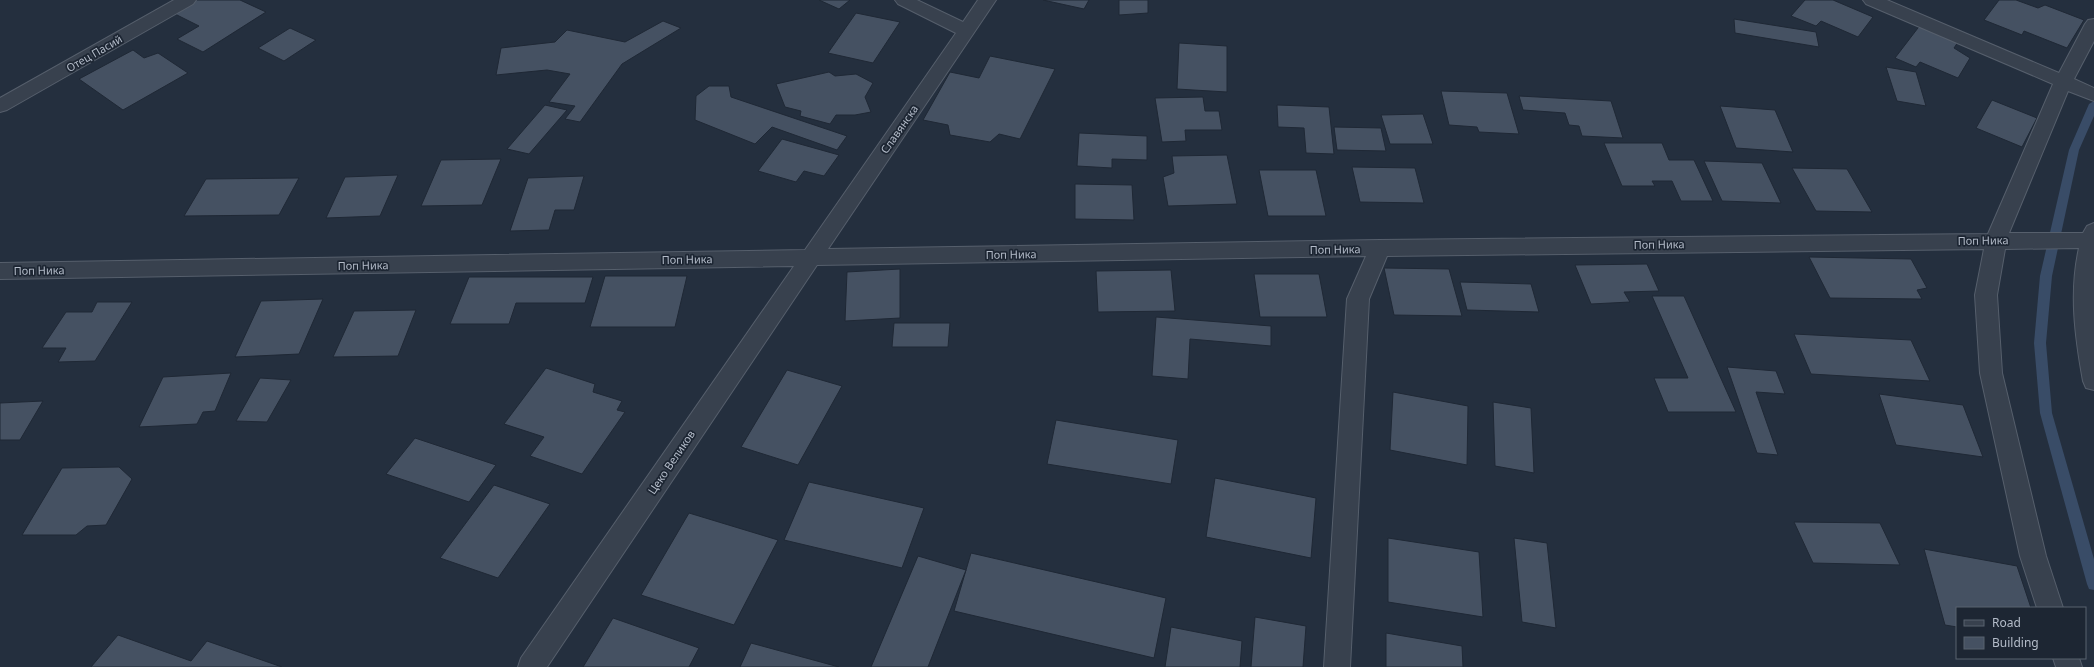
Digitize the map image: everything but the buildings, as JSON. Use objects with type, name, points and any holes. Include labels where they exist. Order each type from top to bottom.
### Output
[{"type":"street","name":"Отец Пасий","points":[[0,106],[187,0]]},
{"type":"street","points":[[904,0],[966,31]]},
{"type":"street","name":"Славянска","points":[[810,257],[987,0]]},
{"type":"street","points":[[1872,0],[2094,95]]},
{"type":"street","points":[[2050,607],[2033,556],[1991,372],[1986,295],[1996,240],[2063,82],[2094,24]]},
{"type":"street","points":[[2088,238],[2084,309],[2094,381]]},
{"type":"street","name":"Поп Ника","points":[[0,270],[2088,238]]},
{"type":"street","points":[[1337,667],[1358,299],[1380,248]]},
{"type":"street","name":"Цеко Великов","points":[[531,667],[810,257]]},
{"type":"waterway","points":[[2094,104],[2074,150],[2046,276],[2040,343],[2046,413],[2094,584]]}]
